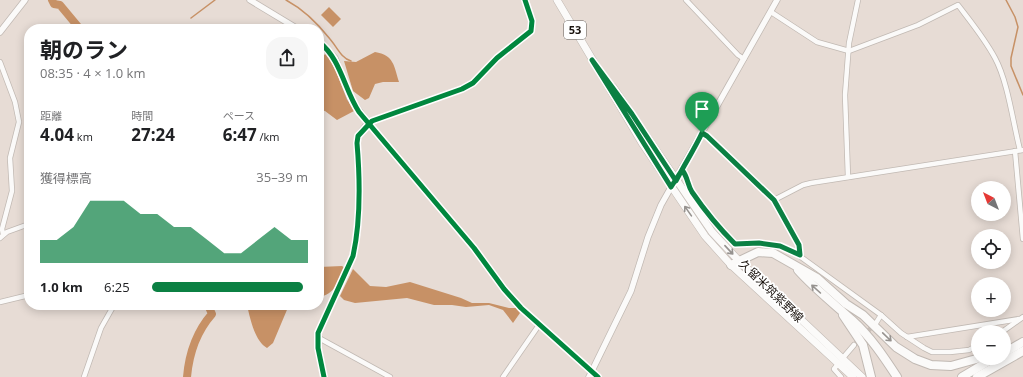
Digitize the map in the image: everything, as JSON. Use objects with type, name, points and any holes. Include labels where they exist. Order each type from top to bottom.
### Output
[{"type":"highway","points":[[731,265],[740,262],[753,254],[763,251],[781,256],[793,265],[817,278],[846,304],[887,352],[902,377]]},
{"type":"highway","points":[[793,265],[810,284],[852,320],[881,351],[897,377]]},
{"type":"highway","points":[[846,304],[863,315],[896,347],[915,359],[931,365],[951,366],[971,360]]},
{"type":"highway","points":[[840,311],[863,345],[871,376]]},
{"type":"highway","points":[[1011,344],[1023,338]]},
{"type":"highway","points":[[1011,349],[1023,342]]},
{"type":"highway","points":[[977,377],[1023,351]]},
{"type":"highway","points":[[962,377],[982,365]]},
{"type":"main road","name":"久留米筑紫野線","points":[[557,0],[592,60],[674,184],[706,236],[731,265],[840,361],[862,377]]},
{"type":"main road","name":"久留米筑紫野線","points":[[674,184],[712,232],[740,262],[840,361],[853,377]]},
{"type":"street","points":[[0,32],[25,0]]},
{"type":"street","points":[[250,0],[290,24]]},
{"type":"street","points":[[324,377],[317,337],[320,326],[353,256],[356,244],[358,136],[368,123],[462,90],[473,83],[497,58],[531,32],[532,21],[525,0]]},
{"type":"street","points":[[686,0],[738,55],[744,59]]},
{"type":"street","points":[[591,374],[631,291],[653,224],[702,133],[777,0]]},
{"type":"street","points":[[848,177],[845,95],[848,51],[858,0]]},
{"type":"street","points":[[770,12],[817,42],[848,51],[918,25],[958,5],[977,30],[995,57],[1000,68],[1019,150],[1023,239]]},
{"type":"street","points":[[324,47],[335,58],[350,98],[368,123],[474,248],[504,289],[521,308],[591,374],[598,377]]},
{"type":"street","points":[[0,62],[14,102],[19,122],[10,158],[12,191],[1,236]]},
{"type":"street","points":[[702,133],[707,136],[774,200],[799,245],[800,255]]},
{"type":"street","points":[[774,200],[803,185],[1019,150]]},
{"type":"street","points":[[682,170],[688,179],[688,186],[706,213],[735,244],[759,243],[780,246],[800,255],[881,315],[907,337],[932,352],[959,352],[971,348]]},
{"type":"street","points":[[1,236],[24,226]]},
{"type":"street","points":[[0,302],[24,296]]},
{"type":"street","points":[[84,377],[101,328],[111,310]]},
{"type":"street","points":[[876,323],[881,315]]},
{"type":"street","points":[[907,337],[1021,318]]},
{"type":"street","points":[[1011,325],[1021,318]]},
{"type":"street","points":[[503,377],[539,325]]},
{"type":"street","points":[[317,337],[390,377]]},
{"type":"street","points":[[840,377],[834,369],[854,345]]},
{"type":"shaded area","points":[[329,7],[341,19],[333,27],[321,15]]},
{"type":"shaded area","points":[[375,52],[381,53],[390,59],[399,82],[383,82],[375,84],[369,98],[365,100],[353,91],[344,61],[356,62]]},
{"type":"shaded area","points":[[326,54],[334,68],[346,97],[354,111],[337,120],[324,111],[324,55]]},
{"type":"shaded area","points":[[342,266],[345,268],[335,287],[329,293],[324,295],[324,267]]},
{"type":"shaded area","points":[[353,269],[370,286],[386,287],[410,282],[461,298],[472,303],[489,303],[509,308],[516,308],[520,313],[513,323],[503,310],[489,305],[466,307],[434,305],[407,298],[355,303],[344,300],[340,296]]},
{"type":"shaded area","points":[[248,310],[287,310],[273,343],[267,348],[259,341],[251,323]]},
{"type":"waterway","points":[[52,0],[54,4],[60,5],[76,24]]},
{"type":"waterway","points":[[191,18],[215,0]]},
{"type":"waterway","points":[[286,0],[317,24]]},
{"type":"waterway","points":[[1006,0],[1015,17],[1018,27],[1011,58],[1011,66],[1023,95]]},
{"type":"waterway","points":[[324,32],[342,55],[351,61]]},
{"type":"waterway","points":[[187,377],[192,351],[198,335],[212,314],[210,310]]},
{"type":"tunnel","points":[[854,345],[875,324]]},
{"type":"cycle path","points":[[324,377],[318,348],[318,333],[353,256],[356,242],[359,214],[358,136],[372,121],[462,89],[473,83],[497,58],[531,31],[532,21],[525,0]]},
{"type":"cycle path","points":[[324,47],[337,66],[359,112],[474,248],[504,289],[521,308],[598,377]]},
{"type":"route","points":[[702,133],[676,181],[632,114],[592,60],[642,143],[671,187],[676,181],[682,170],[688,179],[688,186],[706,213],[735,244],[740,245],[759,243],[780,246],[800,255],[799,245],[774,200],[762,187],[702,133]]}]
